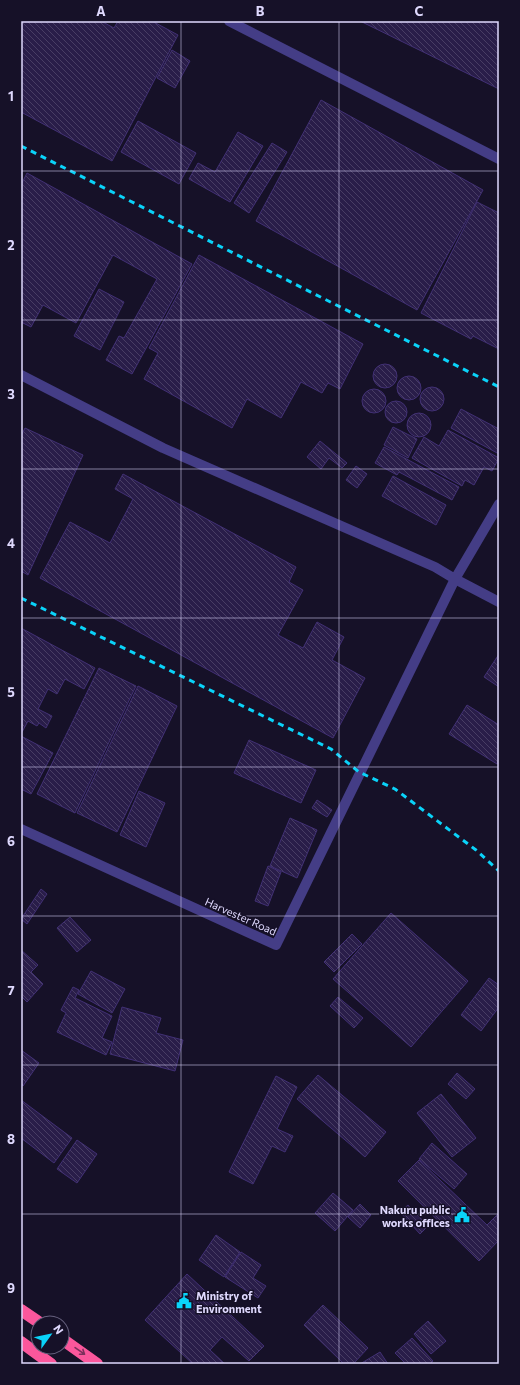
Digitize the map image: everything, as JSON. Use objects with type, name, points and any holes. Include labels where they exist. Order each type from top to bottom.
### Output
[{"type":"highway","points":[[21,1310],[30,1316]]},
{"type":"highway","points":[[21,1342],[51,1364]]},
{"type":"highway","points":[[70,1345],[97,1364]]},
{"type":"street","points":[[229,21],[499,159]]},
{"type":"street","points":[[21,375],[163,448],[428,564],[499,602]]},
{"type":"street","points":[[456,579],[499,504]]},
{"type":"street","name":"Harvester Road","points":[[21,829],[276,945],[359,772],[456,579]]},
{"type":"building","points":[[21,21],[101,21],[114,28],[118,21],[152,21],[178,35],[112,161],[21,112]]},
{"type":"building","points":[[360,21],[499,21],[499,89]]},
{"type":"building","points":[[172,50],[190,61],[175,88],[157,78]]},
{"type":"building","points":[[321,100],[483,190],[417,310],[256,221]]},
{"type":"building","points":[[138,121],[196,153],[179,184],[121,152]]},
{"type":"building","points":[[238,132],[263,146],[230,202],[189,179],[198,163],[215,172]]},
{"type":"building","points":[[272,143],[287,152],[249,213],[234,203]]},
{"type":"building","points":[[27,173],[192,264],[132,374],[106,360],[119,336],[124,338],[157,279],[113,255],[76,323],[43,305],[31,327],[21,322],[21,185]]},
{"type":"building","points":[[477,202],[499,213],[499,349],[473,336],[471,339],[421,313]]},
{"type":"building","points":[[199,255],[363,344],[340,389],[328,383],[322,393],[301,382],[281,418],[247,399],[232,428],[144,379],[158,353],[149,348]]},
{"type":"building","points":[[99,289],[124,302],[100,350],[74,336]]},
{"type":"building","points":[[385,364],[390,365],[396,371],[396,381],[390,387],[385,388],[380,387],[374,381],[373,376],[374,371],[380,365]]},
{"type":"building","points":[[409,376],[417,380],[421,388],[417,396],[409,400],[401,396],[397,388],[401,380]]},
{"type":"building","points":[[432,387],[441,390],[444,399],[441,408],[432,411],[423,408],[420,399],[423,390]]},
{"type":"building","points":[[374,389],[382,393],[386,401],[382,409],[374,413],[366,409],[362,401],[366,393]]},
{"type":"building","points":[[396,401],[400,402],[406,408],[406,416],[400,422],[396,423],[392,422],[386,416],[385,412],[386,408],[392,402]]},
{"type":"building","points":[[461,409],[499,429],[499,454],[451,428]]},
{"type":"building","points":[[419,413],[427,417],[431,425],[427,433],[419,437],[411,433],[407,425],[411,417]]},
{"type":"building","points":[[393,427],[417,439],[408,458],[384,445]]},
{"type":"building","points":[[25,428],[83,455],[28,575],[21,571],[21,436]]},
{"type":"building","points":[[448,430],[499,458],[492,471],[484,467],[474,485],[465,480],[462,486],[412,458],[424,437],[439,446]]},
{"type":"building","points":[[320,441],[347,463],[342,468],[329,458],[321,469],[307,457]]},
{"type":"building","points":[[384,447],[459,487],[452,500],[399,472],[397,475],[375,463]]},
{"type":"building","points":[[356,466],[367,474],[357,488],[346,480]]},
{"type":"building","points":[[123,474],[296,567],[289,582],[303,590],[278,635],[303,648],[317,622],[344,637],[332,660],[365,678],[333,738],[40,578],[70,522],[110,543],[133,499],[115,489]]},
{"type":"building","points":[[393,476],[446,505],[436,525],[382,496]]},
{"type":"building","points":[[21,628],[95,668],[84,689],[65,679],[57,694],[48,689],[38,709],[52,716],[46,728],[39,723],[37,726],[28,721],[21,734]]},
{"type":"building","points":[[499,654],[499,687],[484,677]]},
{"type":"building","points":[[99,668],[136,686],[75,813],[37,794]]},
{"type":"building","points":[[138,686],[177,706],[117,832],[77,813]]},
{"type":"building","points":[[467,705],[499,725],[499,760],[497,764],[449,734]]},
{"type":"building","points":[[21,736],[53,753],[31,794],[21,789]]},
{"type":"building","points":[[249,740],[316,770],[301,803],[234,773]]},
{"type":"building","points":[[139,791],[165,803],[146,847],[120,835]]},
{"type":"building","points":[[317,800],[332,810],[327,817],[312,808]]},
{"type":"building","points":[[290,818],[317,830],[297,878],[270,866]]},
{"type":"building","points":[[268,866],[281,872],[268,906],[255,901]]},
{"type":"building","points":[[41,889],[47,894],[27,924],[21,919]]},
{"type":"building","points":[[391,913],[468,981],[411,1047],[333,979]]},
{"type":"building","points":[[70,917],[91,940],[77,952],[57,928]]},
{"type":"building","points":[[352,934],[362,944],[334,972],[324,962]]},
{"type":"building","points":[[21,950],[38,965],[31,972],[43,984],[27,1002],[22,997],[21,998]]},
{"type":"building","points":[[91,971],[125,989],[112,1013],[78,994]]},
{"type":"building","points":[[489,978],[499,985],[499,1007],[481,1031],[461,1015]]},
{"type":"building","points":[[73,987],[79,990],[75,998],[112,1016],[102,1038],[112,1042],[106,1055],[57,1032],[66,1013],[61,1010]]},
{"type":"building","points":[[338,997],[363,1018],[354,1028],[330,1006]]},
{"type":"building","points":[[122,1007],[161,1018],[156,1033],[183,1040],[175,1071],[110,1054]]},
{"type":"building","points":[[21,1050],[39,1063],[23,1086],[21,1084]]},
{"type":"building","points":[[457,1073],[475,1089],[466,1099],[448,1084]]},
{"type":"building","points":[[318,1075],[386,1132],[365,1157],[297,1099]]},
{"type":"building","points":[[276,1076],[297,1087],[277,1129],[293,1136],[285,1152],[272,1146],[253,1184],[229,1172]]},
{"type":"building","points":[[441,1094],[476,1138],[452,1157],[417,1113]]},
{"type":"building","points":[[21,1100],[72,1138],[54,1163],[21,1138]]},
{"type":"building","points":[[77,1140],[97,1154],[77,1183],[57,1169]]},
{"type":"building","points":[[432,1143],[467,1174],[454,1189],[419,1159]]},
{"type":"building","points":[[419,1160],[487,1225],[499,1213],[499,1240],[479,1261],[398,1181]]},
{"type":"building","points":[[333,1193],[353,1210],[335,1231],[315,1213]]},
{"type":"building","points":[[360,1204],[371,1215],[360,1228],[348,1217]]},
{"type":"building","points":[[408,1205],[428,1226],[420,1234],[400,1212]]},
{"type":"building","points":[[216,1235],[240,1252],[224,1277],[199,1260]]},
{"type":"building","points":[[241,1252],[261,1265],[253,1278],[266,1286],[258,1298],[225,1277]]},
{"type":"building","points":[[187,1274],[264,1346],[249,1361],[222,1337],[210,1350],[225,1364],[193,1364],[145,1320]]},
{"type":"building","points":[[323,1305],[368,1348],[353,1364],[344,1364],[304,1325]]},
{"type":"building","points":[[428,1321],[446,1341],[431,1354],[414,1334]]},
{"type":"building","points":[[412,1338],[433,1361],[430,1364],[406,1364],[395,1353]]},
{"type":"building","points":[[380,1352],[388,1364],[360,1364]]},
{"type":"railway","points":[[21,146],[499,387]]},
{"type":"railway","points":[[21,598],[331,749],[359,772],[395,789],[476,850],[499,871]]},
{"type":"place","name":"Nakuru public works offices","points":[[462,1215]]},
{"type":"place","name":"Ministry of Environment","points":[[184,1301]]}]
